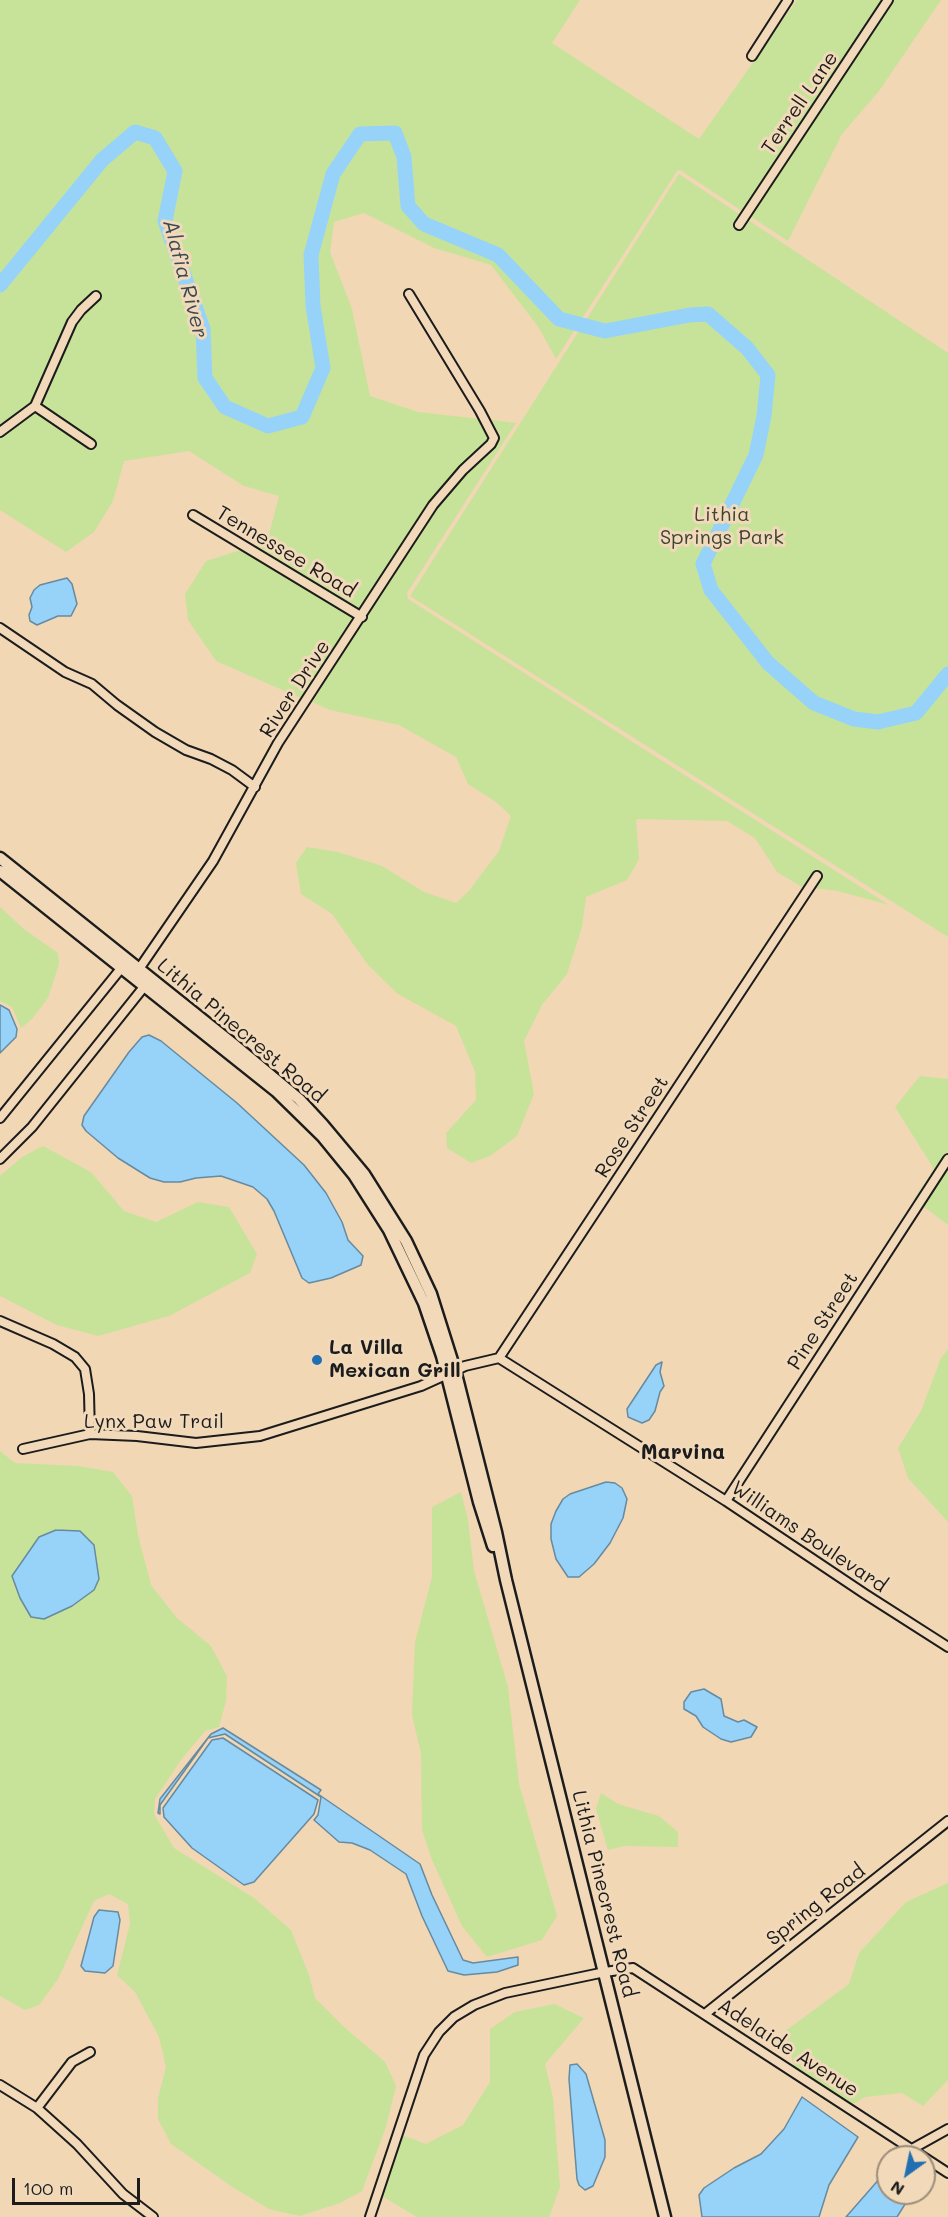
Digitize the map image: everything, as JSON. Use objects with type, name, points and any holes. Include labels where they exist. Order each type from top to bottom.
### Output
[{"type":"main road","name":"Lithia Pinecrest Road","points":[[0,858],[125,964],[139,969],[148,982]]},
{"type":"main road","name":"Lithia Pinecrest Road","points":[[0,871],[286,1088],[347,1152],[378,1194],[406,1241],[430,1294],[496,1532],[665,2217]]},
{"type":"street","points":[[752,56],[788,0]]},
{"type":"street","name":"Terrell Lane","points":[[739,225],[888,0]]},
{"type":"street","name":"River Drive","points":[[139,969],[213,861],[278,743],[433,505],[463,470],[491,444],[494,438],[485,418],[409,294]]},
{"type":"street","points":[[0,432],[34,406],[72,322],[81,309],[96,296]]},
{"type":"street","points":[[34,406],[91,444]]},
{"type":"street","name":"Tennessee Road","points":[[193,515],[362,617]]},
{"type":"street","points":[[0,628],[64,670],[92,684],[154,732],[186,750],[222,764],[255,787]]},
{"type":"street","name":"Rose Street","points":[[499,1358],[817,876]]},
{"type":"street","points":[[0,1118],[125,964]]},
{"type":"street","points":[[0,1159],[32,1127],[148,982]]},
{"type":"street","name":"Pine Street","points":[[726,1501],[948,1159]]},
{"type":"street","points":[[0,1321],[53,1344],[75,1357],[86,1369],[90,1434]]},
{"type":"street","points":[[451,1372],[499,1358]]},
{"type":"street","name":"Williams Boulevard","points":[[499,1358],[726,1501],[948,1647]]},
{"type":"street","name":"Lynx Paw Trail","points":[[23,1449],[90,1434],[137,1436],[196,1443],[260,1436],[421,1386],[451,1372]]},
{"type":"street","name":"Spring Road","points":[[705,2014],[948,1821]]},
{"type":"street","name":"Adelaide Avenue","points":[[370,2217],[424,2055],[439,2032],[454,2017],[474,2005],[505,1993],[633,1968],[906,2145]]},
{"type":"street","points":[[37,2108],[72,2062],[90,2052]]},
{"type":"street","points":[[0,2085],[37,2108],[77,2144],[123,2194],[153,2217]]},
{"type":"street","points":[[919,2145],[948,2129]]},
{"type":"green space","points":[[0,0],[580,0],[552,43],[699,139],[797,0],[883,0],[742,211],[680,170],[677,171],[556,359],[539,328],[491,265],[434,248],[364,213],[334,222],[330,252],[352,309],[370,396],[418,412],[480,419],[489,438],[430,502],[361,611],[254,546],[267,542],[279,496],[244,486],[189,451],[124,461],[113,501],[94,532],[66,552],[0,510],[0,438],[34,412],[92,450],[97,442],[40,404],[76,324],[84,312],[102,297],[97,290],[78,306],[57,343],[31,403],[0,427]]},
{"type":"green space","points":[[893,0],[941,0],[879,91],[842,134],[788,241],[750,216]]},
{"type":"green space","name":"Lithia Springs Park","points":[[679,174],[948,353],[948,937],[410,596]]},
{"type":"green space","points":[[492,420],[516,423],[407,593],[408,599],[889,905],[838,891],[813,888],[823,874],[816,869],[802,887],[777,872],[755,838],[727,821],[636,819],[639,859],[627,880],[586,897],[582,927],[567,974],[542,1005],[524,1041],[534,1094],[517,1136],[490,1156],[471,1163],[447,1148],[446,1133],[476,1100],[475,1072],[456,1026],[398,994],[368,965],[332,914],[301,894],[296,863],[307,847],[338,852],[382,866],[424,892],[456,903],[468,892],[499,851],[511,816],[496,802],[468,784],[456,757],[399,725],[330,710],[312,702],[437,508],[466,473],[500,440],[500,435]]},
{"type":"green space","points":[[241,550],[355,619],[303,699],[216,661],[188,620],[185,594],[206,561]]},
{"type":"green space","points":[[0,907],[25,930],[58,953],[59,964],[48,998],[32,1019],[21,1028],[12,1007],[0,1001]]},
{"type":"green space","points":[[920,1076],[948,1079],[948,1151],[916,1201],[914,1199],[934,1169],[895,1107]]},
{"type":"green space","points":[[43,1146],[91,1172],[124,1211],[156,1222],[198,1202],[229,1207],[257,1254],[250,1273],[169,1316],[98,1336],[57,1325],[0,1296],[0,1176],[22,1157]]},
{"type":"green space","points":[[948,1167],[948,1225],[923,1206]]},
{"type":"green space","points":[[948,1349],[948,1522],[908,1478],[898,1448],[921,1411],[941,1358]]},
{"type":"green space","points":[[0,1451],[15,1463],[78,1466],[113,1472],[132,1496],[138,1535],[151,1585],[177,1618],[211,1646],[227,1676],[226,1701],[219,1727],[205,1731],[181,1760],[155,1799],[154,1814],[174,1848],[254,1898],[291,1930],[309,1975],[315,1998],[344,2027],[385,2062],[396,2086],[385,2130],[362,2191],[340,2203],[300,2216],[269,2209],[234,2188],[171,2144],[158,2119],[158,2098],[166,2067],[159,2037],[135,1992],[117,1975],[130,1924],[128,1904],[109,1894],[94,1901],[58,1979],[39,2005],[25,2010],[0,1996]],"holes":[[[39,1537],[72,1606],[44,1619],[31,1617],[13,1576]]]},
{"type":"green space","points":[[461,1492],[468,1520],[474,1571],[508,1687],[519,1784],[557,1916],[542,1940],[487,1957],[462,1926],[432,1860],[422,1830],[421,1754],[412,1715],[415,1642],[432,1577],[432,1507]]},
{"type":"green space","points":[[601,1793],[618,1804],[659,1816],[678,1832],[678,1847],[625,1846],[608,1850],[596,1809]]},
{"type":"green space","points":[[948,1883],[948,2080],[923,2106],[902,2093],[865,2097],[853,2104],[794,2066],[784,2032],[849,1984],[859,1953],[906,1902]]},
{"type":"green space","points":[[554,2004],[584,2018],[545,2064],[553,2098],[560,2187],[549,2217],[417,2217],[382,2196],[402,2135],[426,2144],[463,2125],[490,2082],[490,2029],[515,2012]]},
{"type":"water","points":[[67,578],[72,584],[77,604],[71,616],[58,616],[37,625],[30,621],[29,615],[32,607],[30,598],[34,590],[40,585]]},
{"type":"water","points":[[0,1005],[9,1010],[17,1029],[16,1037],[0,1053]]},
{"type":"water","points":[[149,1035],[161,1041],[237,1103],[304,1165],[326,1193],[342,1222],[348,1240],[363,1256],[361,1265],[331,1278],[309,1283],[302,1278],[267,1199],[253,1187],[221,1176],[180,1182],[164,1182],[150,1178],[118,1158],[86,1131],[82,1125],[84,1116],[129,1052],[142,1037]]},
{"type":"water","points":[[662,1362],[660,1372],[664,1386],[655,1411],[649,1420],[642,1423],[628,1417],[627,1409],[656,1365]]},
{"type":"water","points":[[606,1482],[615,1483],[622,1488],[627,1499],[623,1518],[610,1543],[594,1564],[579,1577],[568,1577],[556,1559],[551,1539],[551,1524],[556,1511],[563,1499],[570,1494]]},
{"type":"water","points":[[56,1530],[80,1531],[94,1545],[99,1579],[94,1590],[72,1606],[44,1619],[31,1617],[20,1598],[12,1576],[39,1537]]},
{"type":"water","points":[[704,1689],[721,1699],[724,1716],[738,1722],[744,1720],[757,1727],[751,1737],[731,1742],[721,1739],[703,1727],[696,1716],[684,1709],[684,1702],[691,1692]]},
{"type":"water","points":[[223,1728],[321,1790],[318,1794],[420,1864],[463,1960],[473,1963],[518,1957],[518,1965],[497,1972],[464,1975],[448,1971],[422,1916],[406,1874],[370,1850],[352,1843],[339,1842],[314,1820],[318,1815],[321,1797],[225,1734],[208,1738],[160,1805],[160,1814],[158,1813],[160,1799],[211,1734]]},
{"type":"water","points":[[223,1738],[318,1800],[314,1814],[254,1882],[244,1885],[192,1848],[164,1817],[163,1808],[212,1740]]},
{"type":"water","points":[[99,1910],[118,1912],[120,1920],[113,1966],[105,1973],[85,1971],[81,1966],[94,1917]]},
{"type":"water","points":[[577,2064],[586,2074],[605,2140],[605,2157],[593,2186],[585,2190],[579,2185],[577,2179],[569,2079],[570,2065]]},
{"type":"water","points":[[802,2097],[858,2137],[829,2185],[819,2217],[702,2217],[699,2195],[704,2188],[734,2168],[761,2154],[784,2129]]},
{"type":"water","points":[[876,2183],[876,2205],[904,2205],[897,2217],[846,2217]]},
{"type":"waterway","name":"Alafia River","points":[[0,285],[102,160],[135,132],[155,138],[175,171],[165,221],[203,329],[205,378],[225,407],[268,426],[302,417],[323,368],[313,306],[311,255],[333,174],[360,134],[395,133],[404,157],[408,206],[424,224],[498,255],[559,319],[605,331],[690,315],[708,314],[747,348],[768,375],[764,416],[756,455],[703,564],[711,590],[768,663],[814,703],[854,719],[878,722],[916,713],[948,674]]},
{"type":"place","name":"La Villa Mexican Grill","points":[[317,1360]]},
{"type":"district","name":"Marvina","points":[[683,1453]]}]
